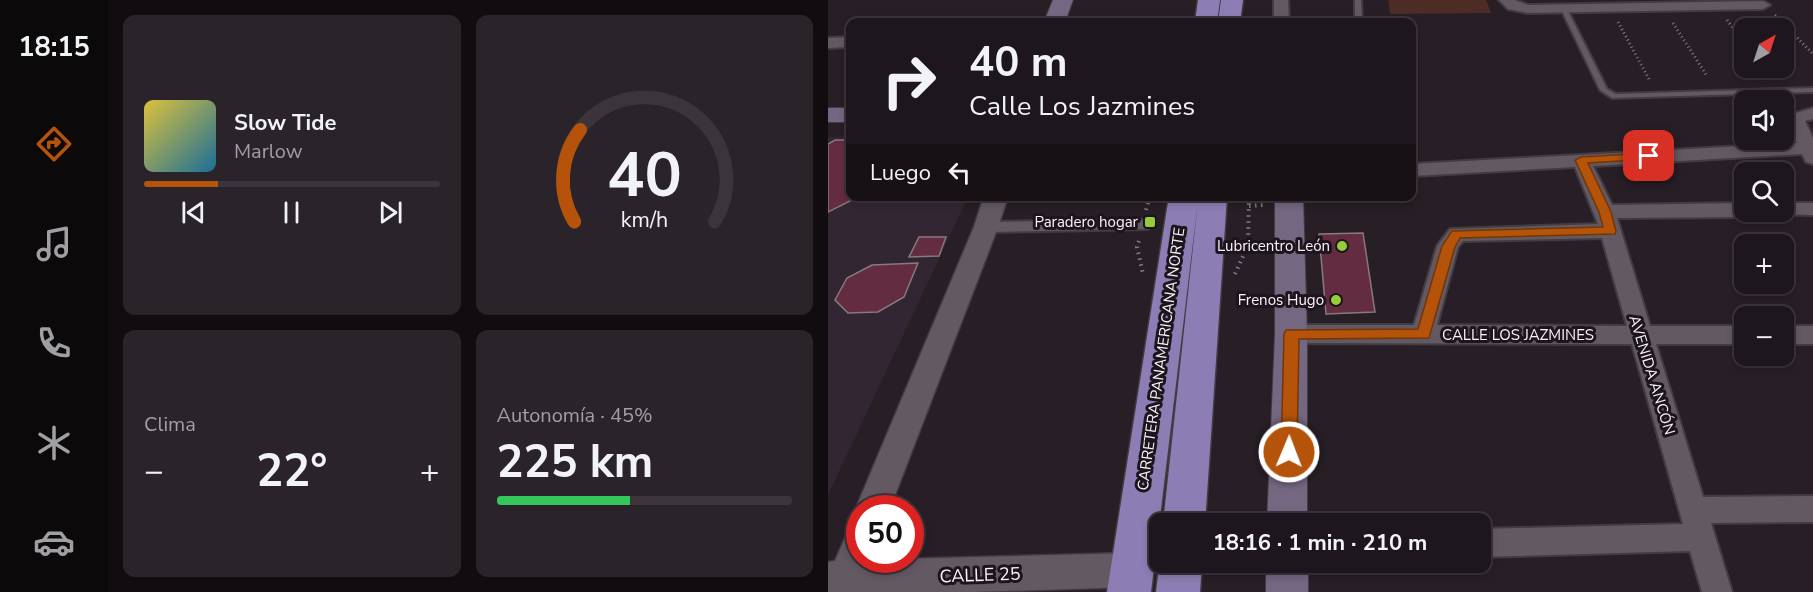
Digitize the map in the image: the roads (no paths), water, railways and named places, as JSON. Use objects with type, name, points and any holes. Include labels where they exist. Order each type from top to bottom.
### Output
[{"type":"highway","points":[[1207,18],[1209,0]]},
{"type":"highway","points":[[1230,18],[1232,0]]},
{"type":"highway","name":"CARRETERA PANAMERICANA NORTE","points":[[1131,581],[1183,201]]},
{"type":"highway","name":"CARRETERA PANAMERICANA NORTE","points":[[1185,513],[1213,201]]},
{"type":"highway","points":[[1178,592],[1179,573]]},
{"type":"main road","points":[[1056,18],[1063,0]]},
{"type":"main road","points":[[828,115],[846,115]]},
{"type":"main road","points":[[1287,513],[1292,334],[1289,201]]},
{"type":"main road","points":[[1287,573],[1287,592]]},
{"type":"street","points":[[1281,0],[1282,18]]},
{"type":"street","points":[[1506,0],[1509,4],[1523,9],[1763,5]]},
{"type":"street","points":[[828,43],[846,42]]},
{"type":"street","points":[[1416,170],[1581,160],[1810,153],[1804,116]]},
{"type":"street","name":"AVENIDA ANCÓN","points":[[1581,160],[1607,222],[1639,336],[1695,510],[1717,592]]},
{"type":"street","points":[[878,495],[994,201]]},
{"type":"street","points":[[1794,209],[1813,209]]},
{"type":"street","points":[[1424,334],[1448,246],[1456,234],[1734,211]]},
{"type":"street","points":[[986,226],[1143,225]]},
{"type":"street","name":"CALLE LOS JAZMINES","points":[[1292,334],[1734,335]]},
{"type":"street","points":[[1794,335],[1813,335]]},
{"type":"street","points":[[1695,510],[1813,509]]},
{"type":"street","points":[[1491,543],[1701,537]]},
{"type":"street","points":[[838,583],[846,568]]},
{"type":"street","name":"CALLE 25","points":[[838,583],[1131,581]]},
{"type":"lane","points":[[1358,0],[1359,18]]},
{"type":"lane","points":[[1564,9],[1604,90],[1615,96],[1813,90]]},
{"type":"place","name":"Paradero hogar","points":[[1150,222]]},
{"type":"place","name":"Lubricentro León","points":[[1342,246]]},
{"type":"place","name":"Frenos Hugo","points":[[1336,300]]}]
